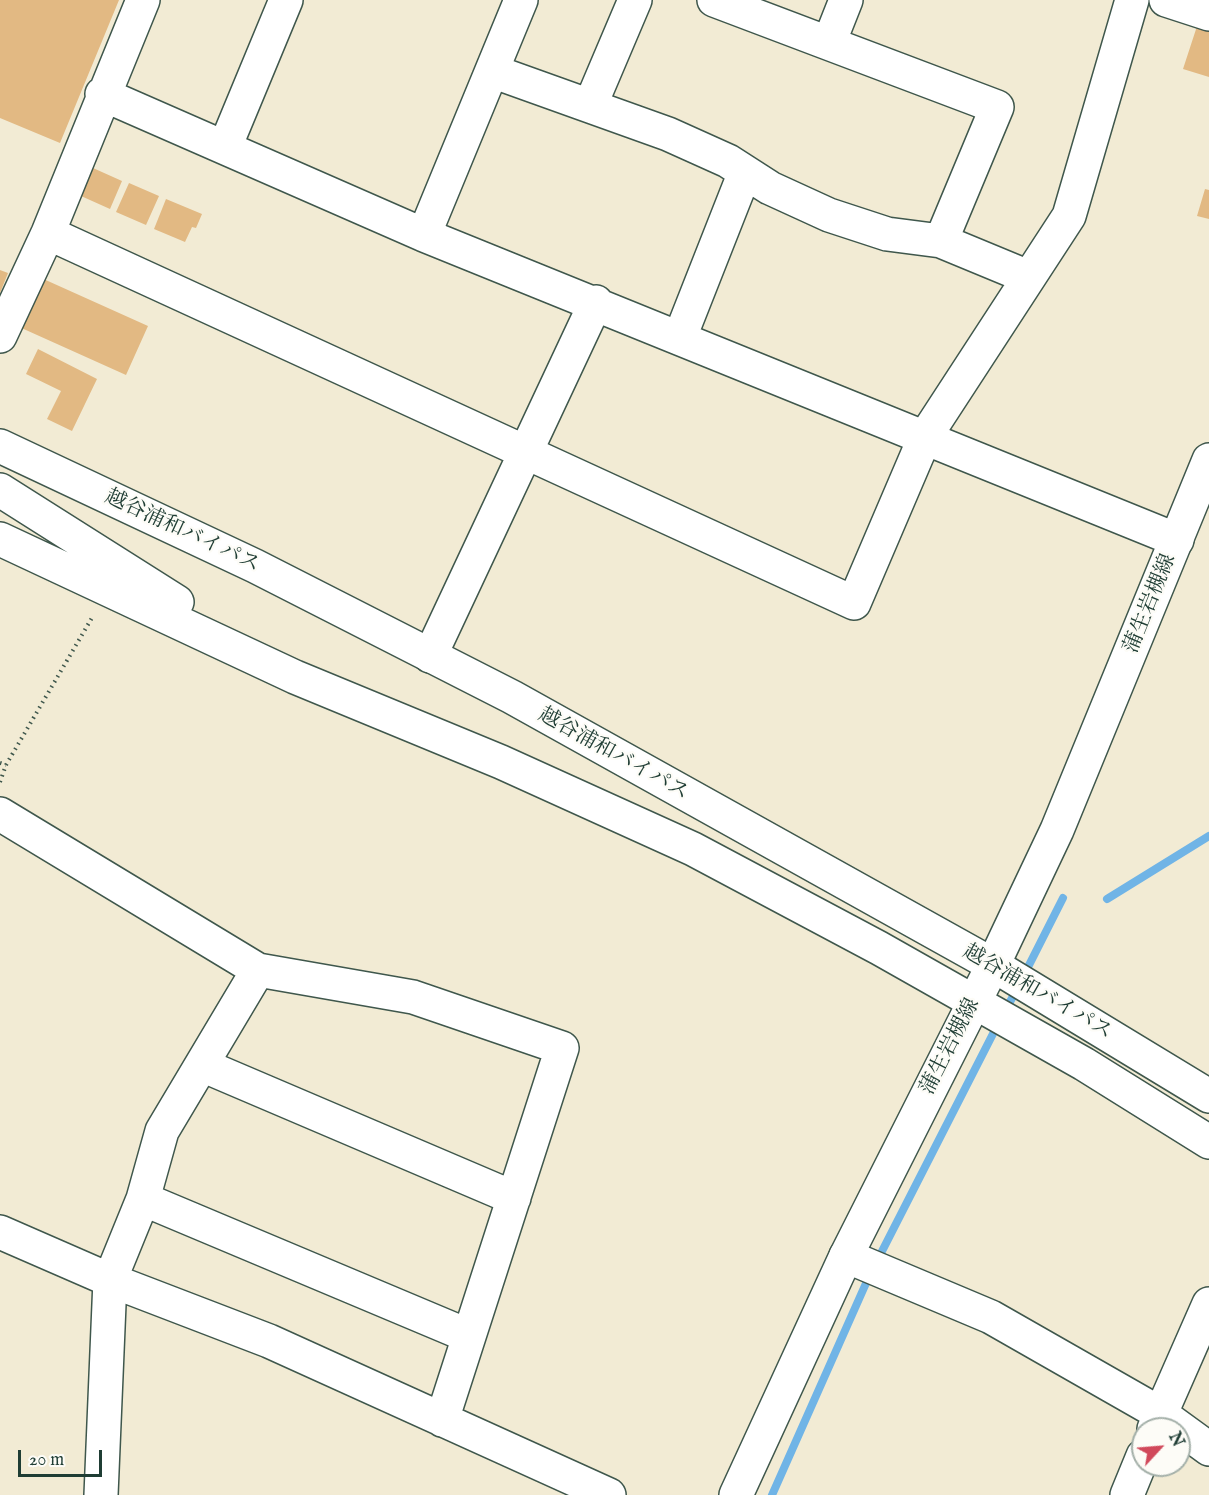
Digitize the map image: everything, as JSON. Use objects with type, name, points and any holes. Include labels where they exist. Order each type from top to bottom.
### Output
[{"type":"main road","points":[[0,336],[48,232],[102,94],[143,0]]},
{"type":"main road","points":[[225,147],[286,0]]},
{"type":"main road","points":[[424,234],[521,0]]},
{"type":"main road","points":[[590,106],[634,0]]},
{"type":"main road","points":[[714,0],[997,107],[941,241]]},
{"type":"main road","points":[[829,43],[846,0]]},
{"type":"main road","points":[[1166,0],[1209,14]]},
{"type":"main road","points":[[48,232],[854,603],[925,437],[1069,216],[1130,1]]},
{"type":"main road","points":[[492,71],[668,134],[728,161],[770,188],[829,215],[887,234],[941,241],[1028,277]]},
{"type":"main road","points":[[102,94],[424,234],[1177,540]]},
{"type":"main road","points":[[680,337],[745,172]]},
{"type":"main road","points":[[430,656],[596,302]]},
{"type":"main road","name":"越谷浦和バイパス","points":[[0,446],[255,566],[512,697],[993,965],[1209,1096]]},
{"type":"main road","name":"蒲生岩槻線","points":[[736,1495],[846,1256],[993,965],[1066,810],[1209,460]]},
{"type":"main road","points":[[0,490],[295,677]]},
{"type":"main road","name":"越谷浦和バイパス","points":[[0,538],[295,677],[501,762],[693,849],[974,1001],[1084,1064],[1209,1142]]},
{"type":"main road","points":[[0,814],[258,970],[276,975],[413,996],[562,1048],[442,1420]]},
{"type":"main road","points":[[101,1495],[110,1280],[143,1199],[162,1131],[258,970]]},
{"type":"main road","points":[[202,1065],[514,1198]]},
{"type":"main road","points":[[143,1199],[469,1336]]},
{"type":"main road","points":[[0,1232],[110,1280],[269,1341],[609,1495]]},
{"type":"main road","points":[[846,1256],[991,1317],[1150,1417]]},
{"type":"main road","points":[[1160,1417],[1209,1304]]},
{"type":"main road","points":[[1191,1439],[1209,1449]]},
{"type":"main road","points":[[1127,1495],[1134,1477]]},
{"type":"path","points":[[0,782],[6,765],[109,590]]},
{"type":"path","points":[[0,763],[6,765]]},
{"type":"building","points":[[0,0],[119,0],[60,143],[0,118]]},
{"type":"building","points":[[1200,17],[1209,20],[1209,77],[1183,69]]},
{"type":"building","points":[[93,168],[122,181],[110,209],[81,196]]},
{"type":"building","points":[[129,183],[159,196],[146,225],[116,212]]},
{"type":"building","points":[[1205,189],[1209,190],[1209,219],[1197,216]]},
{"type":"building","points":[[166,199],[202,214],[196,228],[192,227],[185,242],[154,229]]},
{"type":"building","points":[[0,270],[8,273],[0,293]]},
{"type":"building","points":[[39,277],[148,326],[126,375],[17,326]]},
{"type":"building","points":[[38,349],[97,379],[72,431],[47,419],[61,391],[26,374]]},
{"type":"waterway","points":[[1107,899],[1209,836]]},
{"type":"waterway","points":[[1024,975],[1063,898]]},
{"type":"waterway","points":[[1004,1013],[1018,987]]},
{"type":"waterway","points":[[877,1261],[998,1024]]},
{"type":"waterway","points":[[772,1495],[871,1272]]}]
